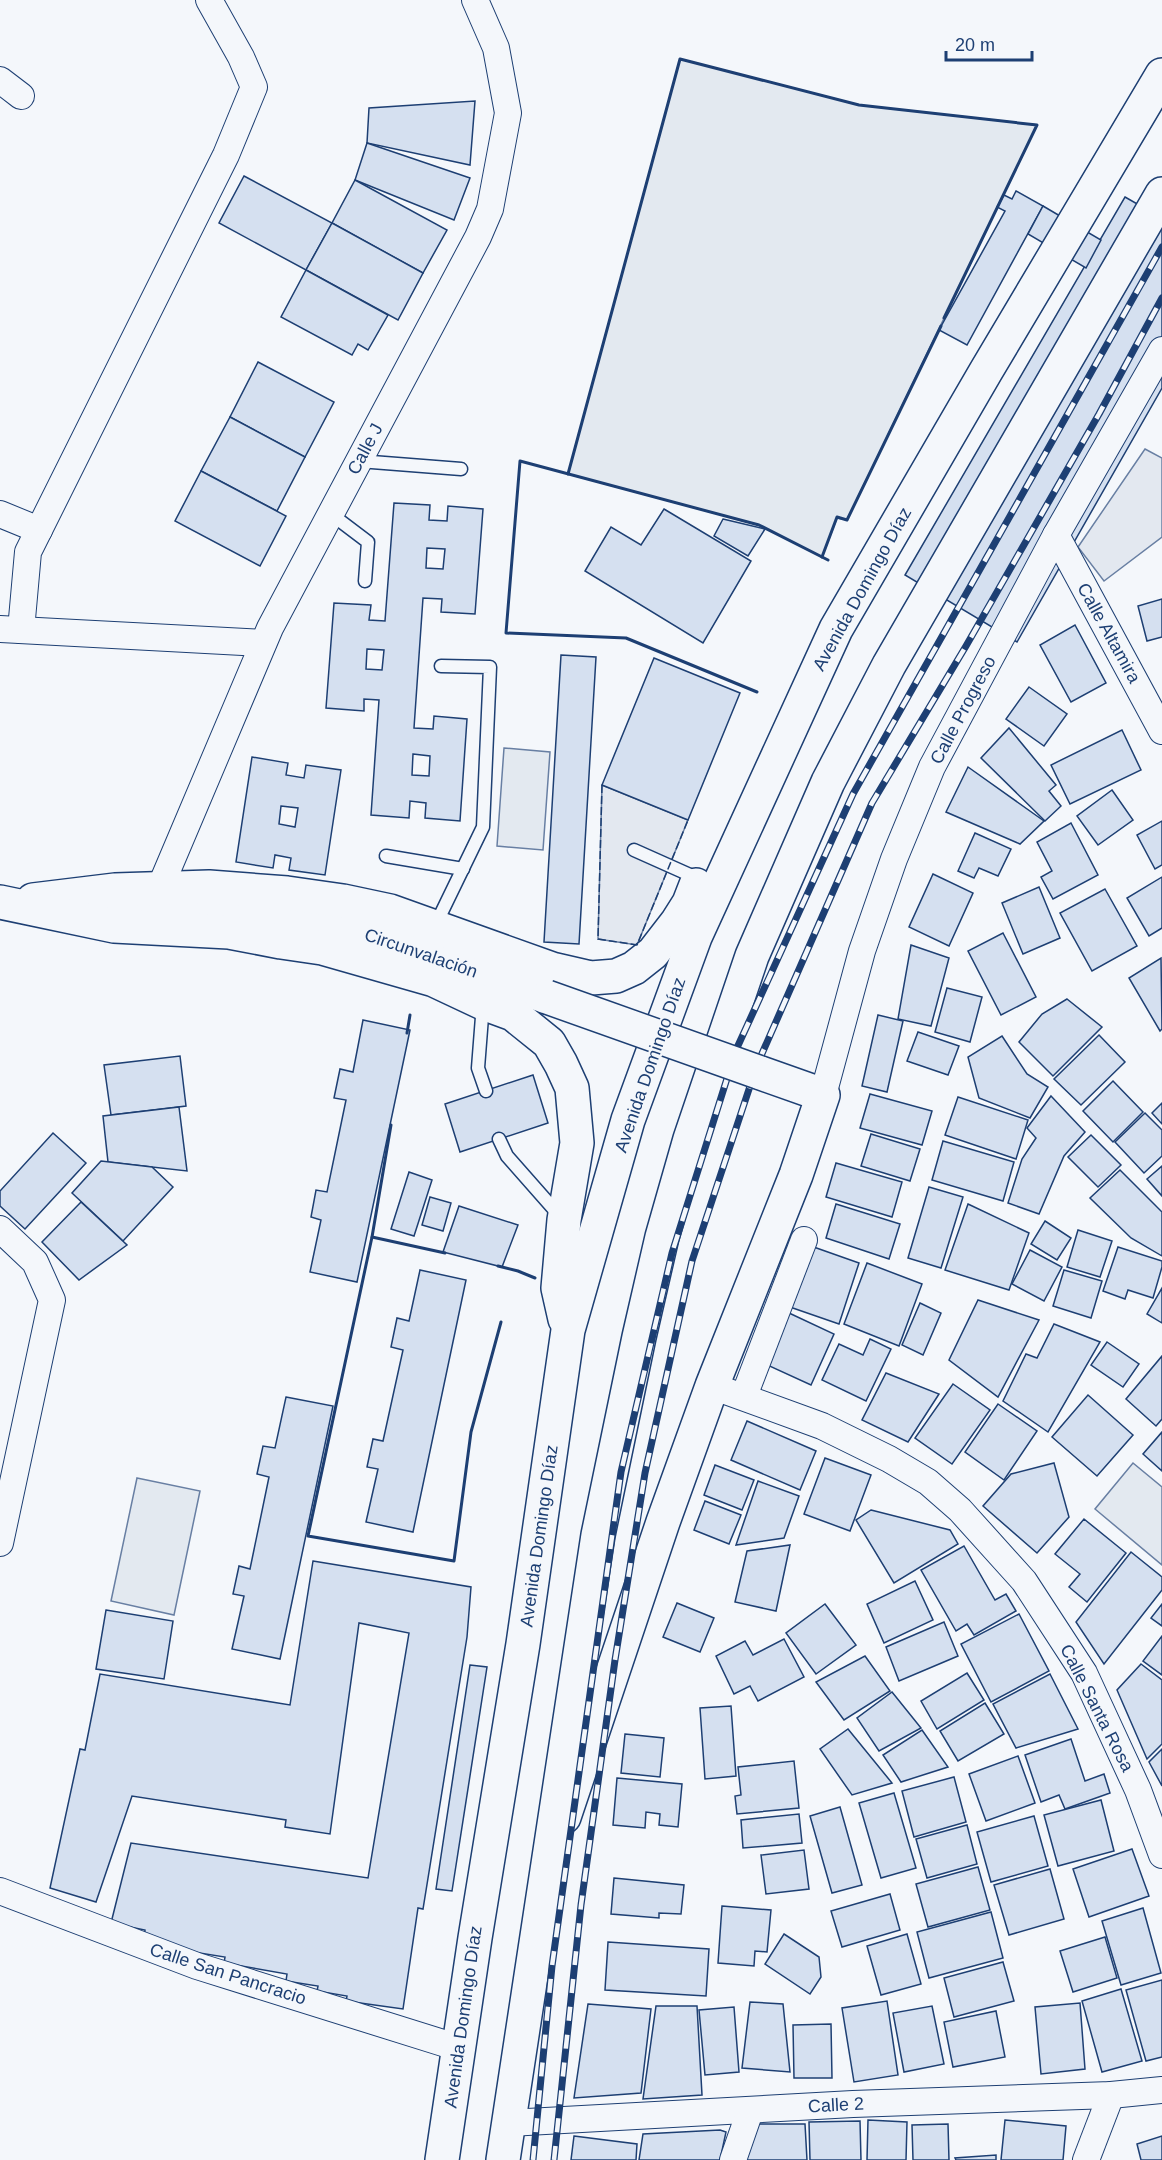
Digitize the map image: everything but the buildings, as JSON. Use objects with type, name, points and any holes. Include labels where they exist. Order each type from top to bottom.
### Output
[{"type":"main road","name":"Avenida Domingo Díaz","points":[[442,2160],[475,1938],[524,1644],[568,1330],[628,1120],[695,937],[836,629],[1162,75]]},
{"type":"main road","points":[[503,2160],[598,1534],[662,1237],[690,1139],[752,956],[828,782],[889,664],[1162,194]]},
{"type":"main road","points":[[8,901],[115,890],[209,887],[287,893],[390,911],[552,969],[591,978],[616,976],[634,968],[653,953],[669,934],[689,903],[718,833],[767,776]]},
{"type":"main road","points":[[8,901],[114,926],[229,932],[322,948],[434,980],[513,1014],[549,1043],[572,1088],[577,1143],[564,1220],[558,1288],[568,1330]]},
{"type":"main road","name":"Circunvalación","points":[[8,901],[173,907],[267,915],[384,937],[823,1095]]},
{"type":"main road","points":[[547,1870],[663,1522],[712,1386],[796,1175],[823,1095]]},
{"type":"street","points":[[209,0],[241,57],[254,87],[226,155],[28,552],[11,629],[263,643]]},
{"type":"street","name":"Calle J","points":[[159,890],[263,643],[478,237],[490,209],[508,113],[496,48],[475,0]]},
{"type":"street","points":[[0,80],[21,96]]},
{"type":"street","name":"Calle Progreso","points":[[823,1095],[862,951],[894,859],[932,767],[1056,535],[1162,350]]},
{"type":"street","points":[[0,514],[39,530]]},
{"type":"street","name":"Calle Altamira","points":[[1056,535],[1162,731]]},
{"type":"street","points":[[0,1229],[35,1262],[52,1300],[0,1543]]},
{"type":"street","points":[[744,1396],[804,1240]]},
{"type":"street","name":"Calle Santa Rosa","points":[[712,1386],[822,1426],[889,1459],[928,1482],[960,1510],[1024,1581],[1084,1673],[1138,1791],[1161,1849]]},
{"type":"street","name":"Calle San Pancracio","points":[[0,1891],[197,1966],[459,2048]]},
{"type":"street","name":"Calle 2","points":[[509,2123],[992,2098],[1111,2095],[1162,2090]]},
{"type":"street","points":[[1086,2160],[1111,2095]]},
{"type":"street","points":[[733,2160],[750,2111]]},
{"type":"lane","points":[[359,460],[461,469]]},
{"type":"lane","points":[[331,514],[368,542],[365,581]]},
{"type":"lane","points":[[435,927],[483,827],[490,667],[441,666]]},
{"type":"lane","points":[[634,850],[699,879]]},
{"type":"lane","points":[[387,856],[463,869]]},
{"type":"lane","points":[[483,1003],[477,1068],[486,1091]]},
{"type":"lane","points":[[499,1139],[507,1156],[564,1220]]},
{"type":"shaded area","points":[[680,59],[859,105],[1037,125],[847,520],[837,518],[822,557],[759,525],[568,474]]},
{"type":"shaded area","points":[[1145,449],[1162,458],[1162,537],[1104,581],[1078,547]]},
{"type":"shaded area","points":[[504,748],[550,752],[543,850],[497,846]]},
{"type":"shaded area","points":[[602,785],[688,820],[637,945],[598,939]]},
{"type":"shaded area","points":[[1133,1463],[1162,1487],[1162,1565],[1095,1509]]},
{"type":"shaded area","points":[[137,1478],[200,1491],[174,1615],[111,1601]]},
{"type":"railway","points":[[533,2160],[552,1966],[621,1472],[672,1253],[736,1050],[853,794],[1162,247]]},
{"type":"railway","points":[[554,2160],[581,1905],[615,1660],[645,1473],[692,1261],[757,1065],[872,803],[966,646],[1099,414],[1162,298]]},
{"type":"fence","points":[[602,785],[598,939],[637,945],[688,820]]},
{"type":"wall","points":[[568,474],[680,59],[859,105],[1037,125],[944,318]]},
{"type":"wall","points":[[822,557],[837,517],[847,520],[941,326]]},
{"type":"wall","points":[[757,692],[626,638],[506,633],[520,461],[759,525],[828,560]]},
{"type":"wall","points":[[407,1033],[410,1015]]},
{"type":"wall","points":[[391,1125],[372,1237],[308,1536],[454,1561],[471,1432],[501,1322]]},
{"type":"wall","points":[[372,1237],[445,1253]]},
{"type":"wall","points":[[498,1266],[535,1278]]}]
